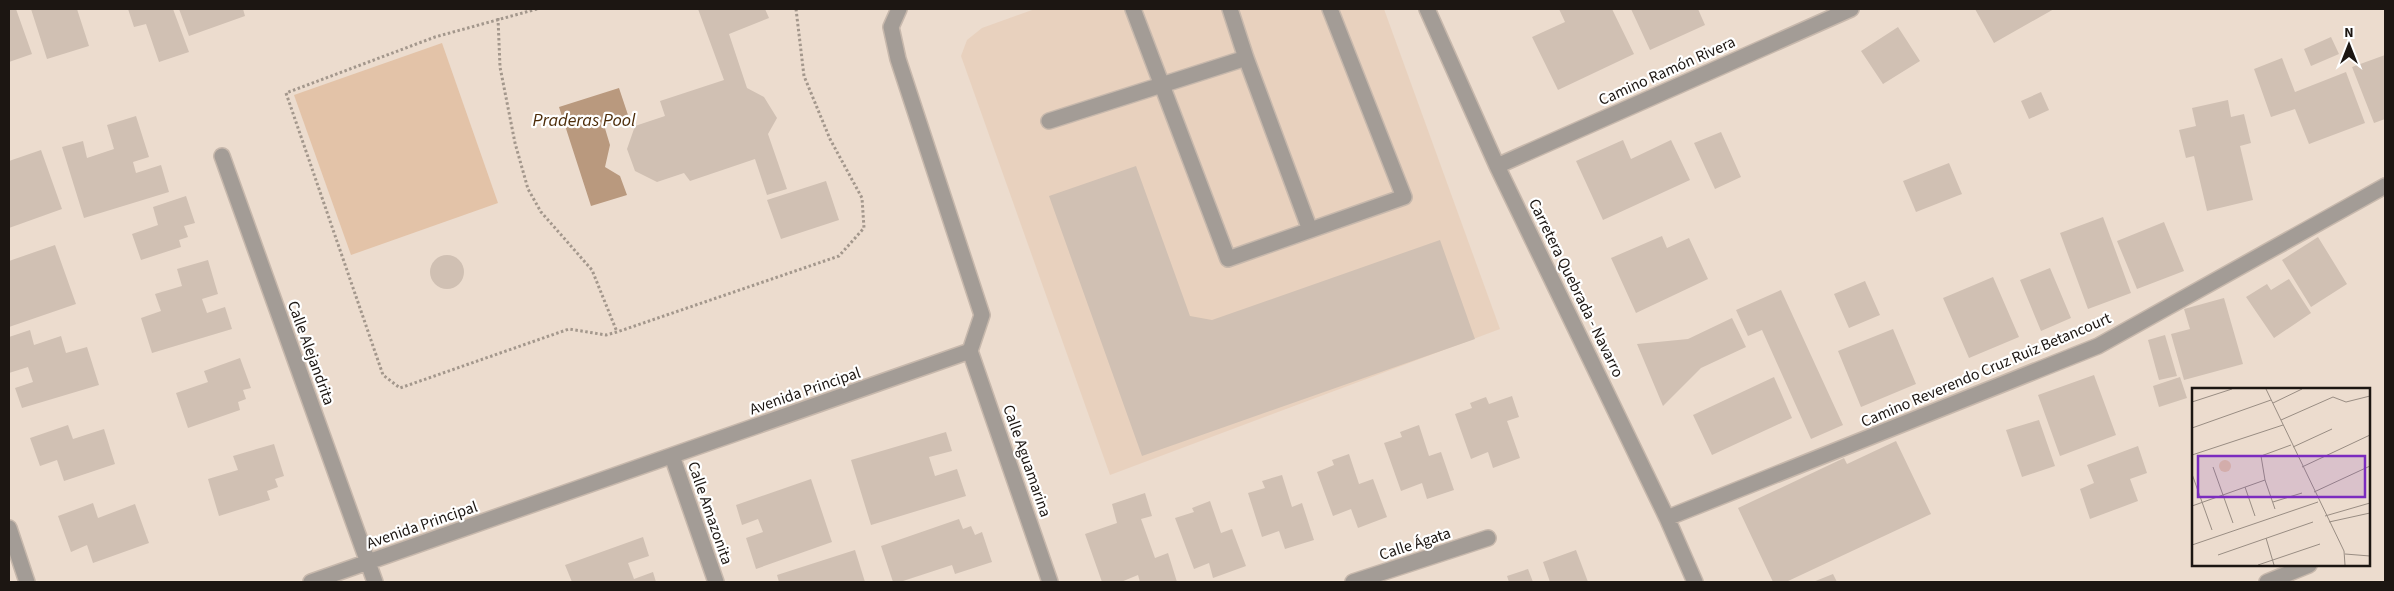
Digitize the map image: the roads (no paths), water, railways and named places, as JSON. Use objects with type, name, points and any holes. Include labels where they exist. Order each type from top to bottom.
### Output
[{"type":"street","points":[[899,9],[891,27],[898,59],[982,315],[970,352]]},
{"type":"street","points":[[1134,9],[1228,259],[1404,197],[1330,9]]},
{"type":"street","points":[[1230,9],[1246,58],[1310,230]]},
{"type":"street","name":"Carretera Quebrada - Navarro","points":[[1427,9],[1497,166],[1668,518],[1695,582]]},
{"type":"street","name":"Camino Ramón Rivera","points":[[1497,166],[1851,9]]},
{"type":"street","points":[[1049,122],[1246,58]]},
{"type":"street","name":"Calle Alejandrita","points":[[222,156],[374,582]]},
{"type":"street","name":"Camino Reverendo Cruz Ruiz Betancourt","points":[[1668,518],[2098,346],[2385,186]]},
{"type":"street","name":"Avenida Principal","points":[[310,582],[970,352]]},
{"type":"street","name":"Calle Aguamarina","points":[[970,352],[1050,582]]},
{"type":"street","name":"Calle Amazonita","points":[[672,456],[716,582]]},
{"type":"street","points":[[9,528],[27,582]]},
{"type":"street","name":"Calle Ágata","points":[[1352,582],[1488,538]]},
{"type":"street","points":[[2267,582],[2307,566]]},
{"type":"water","name":"Praderas Pool","points":[[619,88],[629,118],[604,125],[610,145],[605,167],[620,176],[627,195],[591,206],[559,107]]}]
